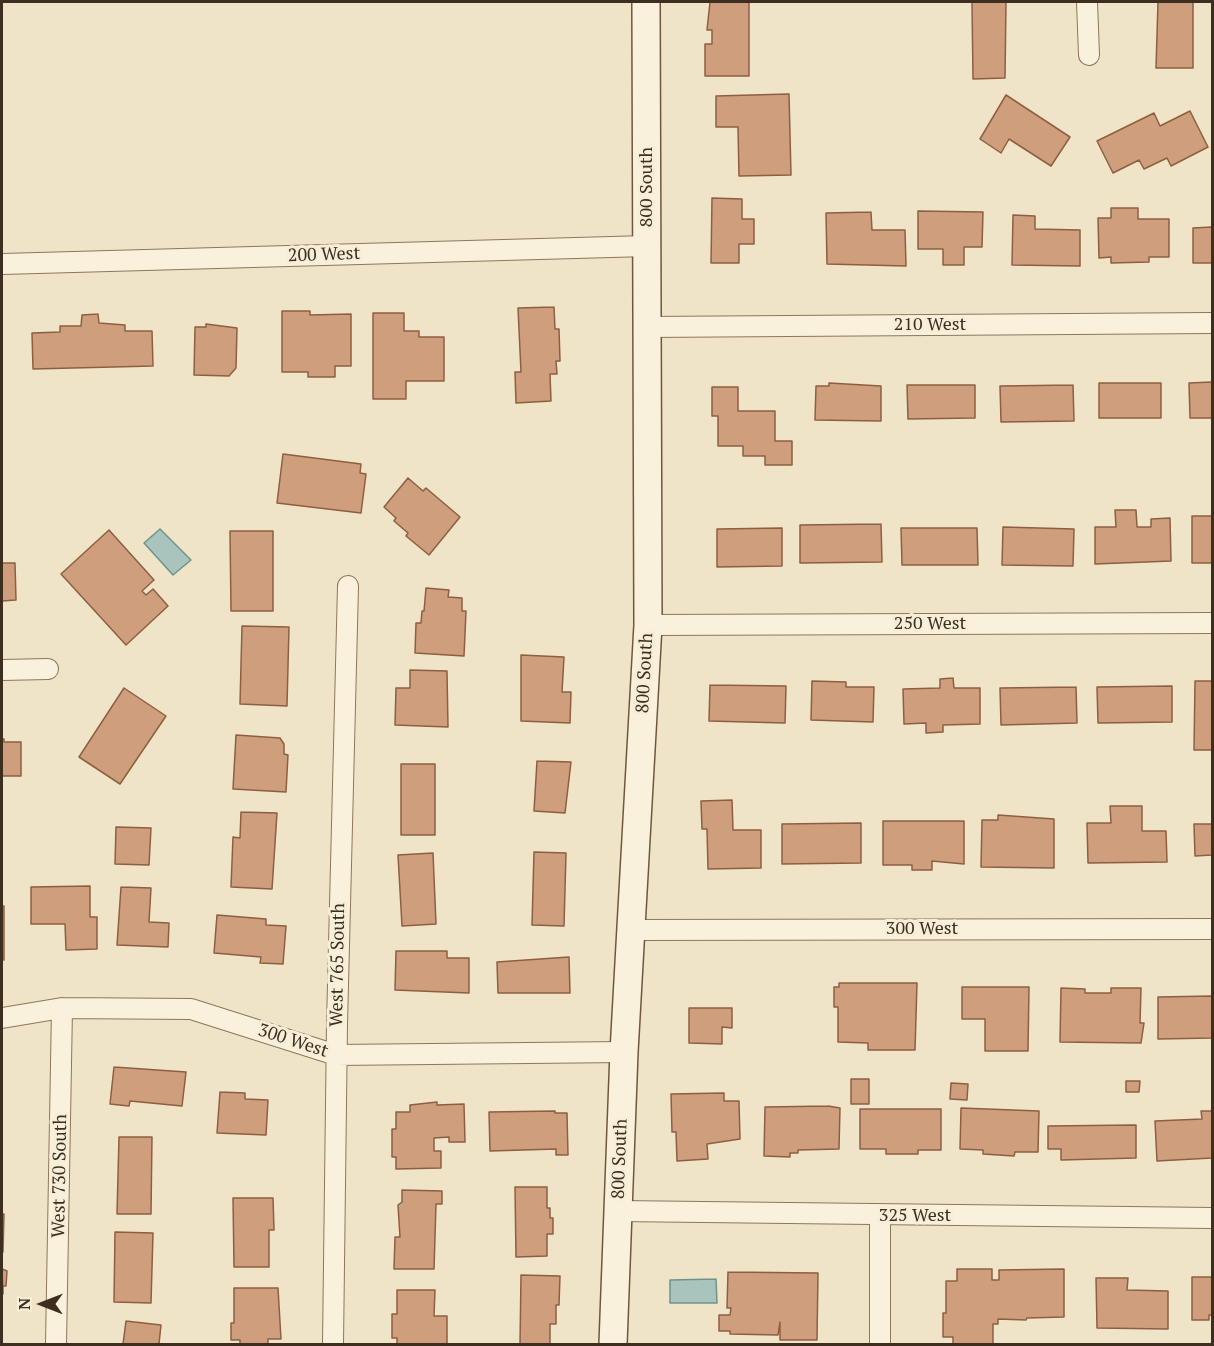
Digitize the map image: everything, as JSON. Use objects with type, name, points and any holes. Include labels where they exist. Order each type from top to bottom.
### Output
[{"type":"main road","name":"800 South","points":[[613,1344],[624,1052],[648,625],[645,2]]},
{"type":"street","points":[[1087,2],[1089,55]]},
{"type":"street","name":"200 West","points":[[2,264],[647,246]]},
{"type":"street","name":"210 West","points":[[647,327],[1212,323]]},
{"type":"street","name":"West 765 South","points":[[333,1344],[336,1055],[348,586]]},
{"type":"street","name":"250 West","points":[[648,625],[1212,623]]},
{"type":"street","points":[[2,669],[48,669]]},
{"type":"street","name":"300 West","points":[[631,930],[1212,928]]},
{"type":"street","name":"300 West","points":[[2,1018],[63,1008],[191,1009],[336,1055],[624,1052]]},
{"type":"street","name":"West 730 South","points":[[56,1344],[63,1008]]},
{"type":"street","name":"325 West","points":[[618,1211],[1212,1218]]},
{"type":"street","points":[[880,1215],[880,1344]]},
{"type":"water","points":[[160,529],[191,560],[173,575],[144,543]]},
{"type":"water","points":[[716,1279],[717,1303],[670,1303],[670,1280]]},
{"type":"building","points":[[710,2],[749,2],[749,76],[705,76],[705,44],[712,44],[712,30],[707,30]]},
{"type":"building","points":[[972,2],[1006,2],[1005,78],[973,79]]},
{"type":"building","points":[[1158,2],[1193,2],[1193,68],[1156,68]]},
{"type":"building","points":[[789,94],[791,175],[739,176],[738,127],[716,127],[716,96]]},
{"type":"building","points":[[1006,95],[1070,137],[1051,166],[1009,139],[1001,153],[980,139]]},
{"type":"building","points":[[1190,111],[1208,147],[1171,166],[1167,158],[1144,169],[1139,160],[1113,173],[1097,141],[1154,113],[1160,126]]},
{"type":"building","points":[[712,198],[742,199],[742,219],[754,219],[754,244],[739,244],[739,263],[711,263]]},
{"type":"building","points":[[1111,208],[1138,208],[1138,219],[1169,219],[1169,257],[1149,257],[1149,262],[1111,263],[1111,257],[1099,258],[1098,218],[1111,218]]},
{"type":"building","points":[[918,211],[983,212],[982,247],[964,247],[964,265],[943,265],[943,249],[918,249]]},
{"type":"building","points":[[871,212],[872,230],[905,230],[906,266],[827,264],[826,213]]},
{"type":"building","points":[[1013,215],[1035,216],[1035,229],[1080,230],[1080,266],[1012,265]]},
{"type":"building","points":[[1212,227],[1212,263],[1193,263],[1193,228]]},
{"type":"building","points":[[554,307],[555,329],[559,329],[560,361],[556,361],[557,374],[550,374],[551,401],[516,403],[515,372],[521,372],[518,308]]},
{"type":"building","points":[[282,311],[310,311],[310,315],[351,314],[351,366],[335,366],[335,377],[308,377],[308,372],[282,372]]},
{"type":"building","points":[[373,313],[404,313],[404,331],[419,331],[419,337],[444,337],[444,381],[406,381],[406,399],[373,399]]},
{"type":"building","points":[[98,314],[99,323],[125,325],[125,331],[152,331],[153,366],[33,369],[32,333],[60,332],[60,326],[81,326],[82,315]]},
{"type":"building","points":[[206,324],[237,328],[236,368],[229,376],[194,375],[195,327],[206,327]]},
{"type":"building","points":[[1212,382],[1212,418],[1190,418],[1189,383]]},
{"type":"building","points":[[829,383],[881,386],[881,421],[815,420],[816,386],[829,386]]},
{"type":"building","points":[[1099,383],[1161,383],[1161,418],[1099,418]]},
{"type":"building","points":[[907,385],[975,385],[975,418],[908,419]]},
{"type":"building","points":[[1073,385],[1074,421],[1001,422],[1000,386]]},
{"type":"building","points":[[712,387],[738,387],[738,411],[775,411],[775,441],[792,441],[792,465],[765,465],[765,456],[743,456],[743,446],[718,446],[718,416],[712,416]]},
{"type":"building","points":[[283,454],[361,464],[360,473],[366,474],[361,513],[277,503]]},
{"type":"building","points":[[408,478],[423,491],[426,488],[460,517],[429,555],[406,536],[408,533],[394,521],[396,518],[384,507]]},
{"type":"building","points":[[1115,510],[1136,510],[1137,527],[1151,527],[1151,519],[1170,518],[1171,561],[1095,564],[1095,527],[1116,527]]},
{"type":"building","points":[[1192,516],[1212,516],[1212,563],[1192,563]]},
{"type":"building","points":[[881,524],[882,562],[800,563],[800,525]]},
{"type":"building","points":[[1003,527],[1074,529],[1073,566],[1002,565]]},
{"type":"building","points":[[782,528],[782,566],[717,567],[717,529]]},
{"type":"building","points":[[901,528],[977,528],[978,565],[902,565]]},
{"type":"building","points":[[109,530],[154,580],[142,591],[146,595],[153,589],[168,606],[126,645],[61,574]]},
{"type":"building","points":[[230,531],[273,531],[273,611],[231,611]]},
{"type":"building","points":[[2,563],[15,563],[16,600],[2,601]]},
{"type":"building","points":[[426,588],[449,590],[448,597],[462,598],[462,611],[466,611],[464,656],[415,653],[416,623],[421,623]]},
{"type":"building","points":[[242,626],[289,627],[287,706],[240,704]]},
{"type":"building","points":[[521,655],[564,657],[562,692],[571,692],[570,723],[521,721]]},
{"type":"building","points":[[410,670],[447,671],[448,727],[395,725],[396,688],[410,688]]},
{"type":"building","points":[[953,678],[954,688],[980,688],[980,724],[943,725],[943,732],[926,733],[926,723],[904,724],[903,689],[940,688],[940,679]]},
{"type":"building","points":[[812,681],[846,682],[846,687],[874,687],[873,722],[811,720]]},
{"type":"building","points":[[1195,681],[1212,681],[1212,750],[1194,750]]},
{"type":"building","points":[[710,685],[786,686],[785,723],[709,721]]},
{"type":"building","points":[[1172,686],[1172,722],[1098,723],[1097,687]]},
{"type":"building","points":[[1076,687],[1077,723],[1001,725],[1000,688]]},
{"type":"building","points":[[124,688],[166,716],[120,784],[79,757]]},
{"type":"building","points":[[236,735],[280,738],[284,744],[284,754],[288,755],[286,792],[233,789]]},
{"type":"building","points":[[2,739],[4,742],[21,742],[21,776],[2,776]]},
{"type":"building","points":[[537,761],[571,762],[565,813],[534,811]]},
{"type":"building","points":[[401,764],[435,764],[435,835],[401,835]]},
{"type":"building","points":[[732,800],[733,830],[761,830],[761,868],[708,869],[707,829],[702,829],[701,801]]},
{"type":"building","points":[[1110,806],[1142,806],[1142,831],[1166,831],[1167,862],[1088,863],[1087,823],[1111,823]]},
{"type":"building","points":[[241,812],[277,813],[272,889],[231,887],[233,837],[240,838]]},
{"type":"building","points":[[998,815],[1054,819],[1054,868],[981,867],[982,820],[998,820]]},
{"type":"building","points":[[883,821],[964,821],[964,864],[932,861],[932,870],[912,870],[912,865],[883,865]]},
{"type":"building","points":[[861,823],[861,863],[782,864],[782,824]]},
{"type":"building","points":[[1194,824],[1212,824],[1212,855],[1195,856]]},
{"type":"building","points":[[116,827],[151,828],[149,865],[115,864]]},
{"type":"building","points":[[534,852],[566,853],[564,926],[532,925]]},
{"type":"building","points":[[433,853],[436,924],[402,926],[398,855]]},
{"type":"building","points":[[90,886],[90,917],[97,917],[97,949],[66,950],[65,924],[31,924],[31,887]]},
{"type":"building","points":[[121,887],[151,888],[149,922],[169,923],[168,947],[117,945]]},
{"type":"building","points":[[2,906],[4,906],[4,960],[2,960]]},
{"type":"building","points":[[217,915],[266,919],[266,925],[286,926],[283,964],[260,963],[261,957],[214,953]]},
{"type":"building","points":[[396,951],[447,951],[447,958],[469,958],[469,993],[395,990]]},
{"type":"building","points":[[569,957],[570,993],[498,993],[497,962]]},
{"type":"building","points":[[839,983],[917,983],[915,1050],[868,1050],[868,1043],[838,1042],[838,1007],[834,1007],[834,987],[839,987]]},
{"type":"building","points":[[962,987],[1029,987],[1028,1051],[985,1051],[985,1019],[962,1019]]},
{"type":"building","points":[[1061,988],[1085,989],[1085,993],[1111,993],[1111,988],[1141,988],[1140,1023],[1144,1023],[1141,1043],[1060,1042]]},
{"type":"building","points":[[1212,996],[1212,1038],[1158,1039],[1158,997]]},
{"type":"building","points":[[689,1008],[732,1008],[732,1028],[722,1027],[722,1044],[689,1043]]},
{"type":"building","points":[[114,1067],[186,1072],[182,1106],[130,1101],[129,1106],[110,1104]]},
{"type":"building","points":[[851,1079],[869,1079],[869,1104],[851,1104]]},
{"type":"building","points":[[1126,1081],[1140,1081],[1139,1092],[1126,1092]]},
{"type":"building","points":[[951,1083],[968,1084],[967,1100],[950,1099]]},
{"type":"building","points":[[220,1092],[245,1093],[245,1099],[268,1100],[266,1135],[217,1133]]},
{"type":"building","points":[[724,1093],[724,1101],[739,1101],[740,1139],[707,1144],[708,1159],[677,1161],[676,1132],[672,1132],[671,1094]]},
{"type":"building","points":[[437,1102],[437,1105],[464,1104],[465,1142],[449,1142],[449,1137],[434,1138],[434,1151],[441,1151],[441,1168],[396,1169],[396,1157],[392,1157],[392,1129],[396,1129],[396,1112],[410,1112],[410,1105]]},
{"type":"building","points":[[828,1106],[840,1108],[839,1149],[798,1150],[798,1153],[790,1153],[790,1157],[764,1156],[765,1107]]},
{"type":"building","points":[[961,1108],[1039,1111],[1038,1152],[1015,1152],[1014,1156],[983,1154],[983,1150],[960,1149]]},
{"type":"building","points":[[860,1109],[941,1109],[941,1150],[918,1150],[918,1154],[886,1154],[886,1149],[860,1149]]},
{"type":"building","points":[[555,1111],[555,1113],[567,1113],[568,1155],[556,1155],[556,1149],[490,1151],[489,1112]]},
{"type":"building","points":[[1201,1111],[1212,1111],[1212,1158],[1157,1161],[1155,1121],[1202,1119]]},
{"type":"building","points":[[1136,1125],[1136,1158],[1061,1160],[1061,1149],[1048,1149],[1048,1126]]},
{"type":"building","points":[[119,1137],[152,1137],[151,1214],[117,1214]]},
{"type":"building","points":[[515,1187],[547,1187],[547,1208],[550,1208],[550,1218],[553,1218],[553,1234],[547,1234],[547,1256],[516,1257]]},
{"type":"building","points":[[402,1190],[442,1191],[442,1204],[436,1204],[434,1269],[394,1269],[395,1237],[400,1237],[398,1205],[402,1202]]},
{"type":"building","points":[[233,1198],[273,1198],[274,1230],[269,1230],[269,1267],[234,1267]]},
{"type":"building","points":[[2,1214],[4,1214],[3,1252],[2,1252]]},
{"type":"building","points":[[115,1232],[153,1233],[151,1303],[114,1302]]},
{"type":"building","points":[[2,1269],[7,1271],[3,1294]]},
{"type":"building","points":[[957,1269],[992,1269],[992,1280],[999,1280],[999,1270],[1064,1269],[1064,1317],[1027,1318],[1026,1320],[998,1319],[998,1324],[993,1324],[993,1344],[953,1344],[953,1337],[943,1337],[943,1313],[946,1313],[946,1281],[957,1281]]},
{"type":"building","points":[[728,1272],[818,1273],[817,1340],[780,1340],[780,1322],[778,1335],[730,1334],[730,1331],[719,1331],[719,1315],[730,1315],[731,1308],[727,1308]]},
{"type":"building","points":[[521,1275],[560,1276],[559,1305],[556,1305],[556,1324],[550,1324],[550,1344],[520,1344]]},
{"type":"building","points":[[1192,1277],[1212,1277],[1212,1315],[1209,1315],[1209,1320],[1192,1320]]},
{"type":"building","points":[[1096,1278],[1128,1278],[1127,1290],[1168,1291],[1168,1329],[1097,1328]]},
{"type":"building","points":[[234,1288],[278,1288],[281,1339],[268,1339],[268,1344],[240,1344],[240,1340],[231,1340],[231,1323],[234,1323]]},
{"type":"building","points":[[397,1290],[435,1290],[434,1316],[447,1316],[447,1344],[397,1344],[397,1338],[392,1338],[392,1314],[397,1314]]},
{"type":"building","points":[[126,1321],[161,1325],[159,1344],[123,1344]]}]
